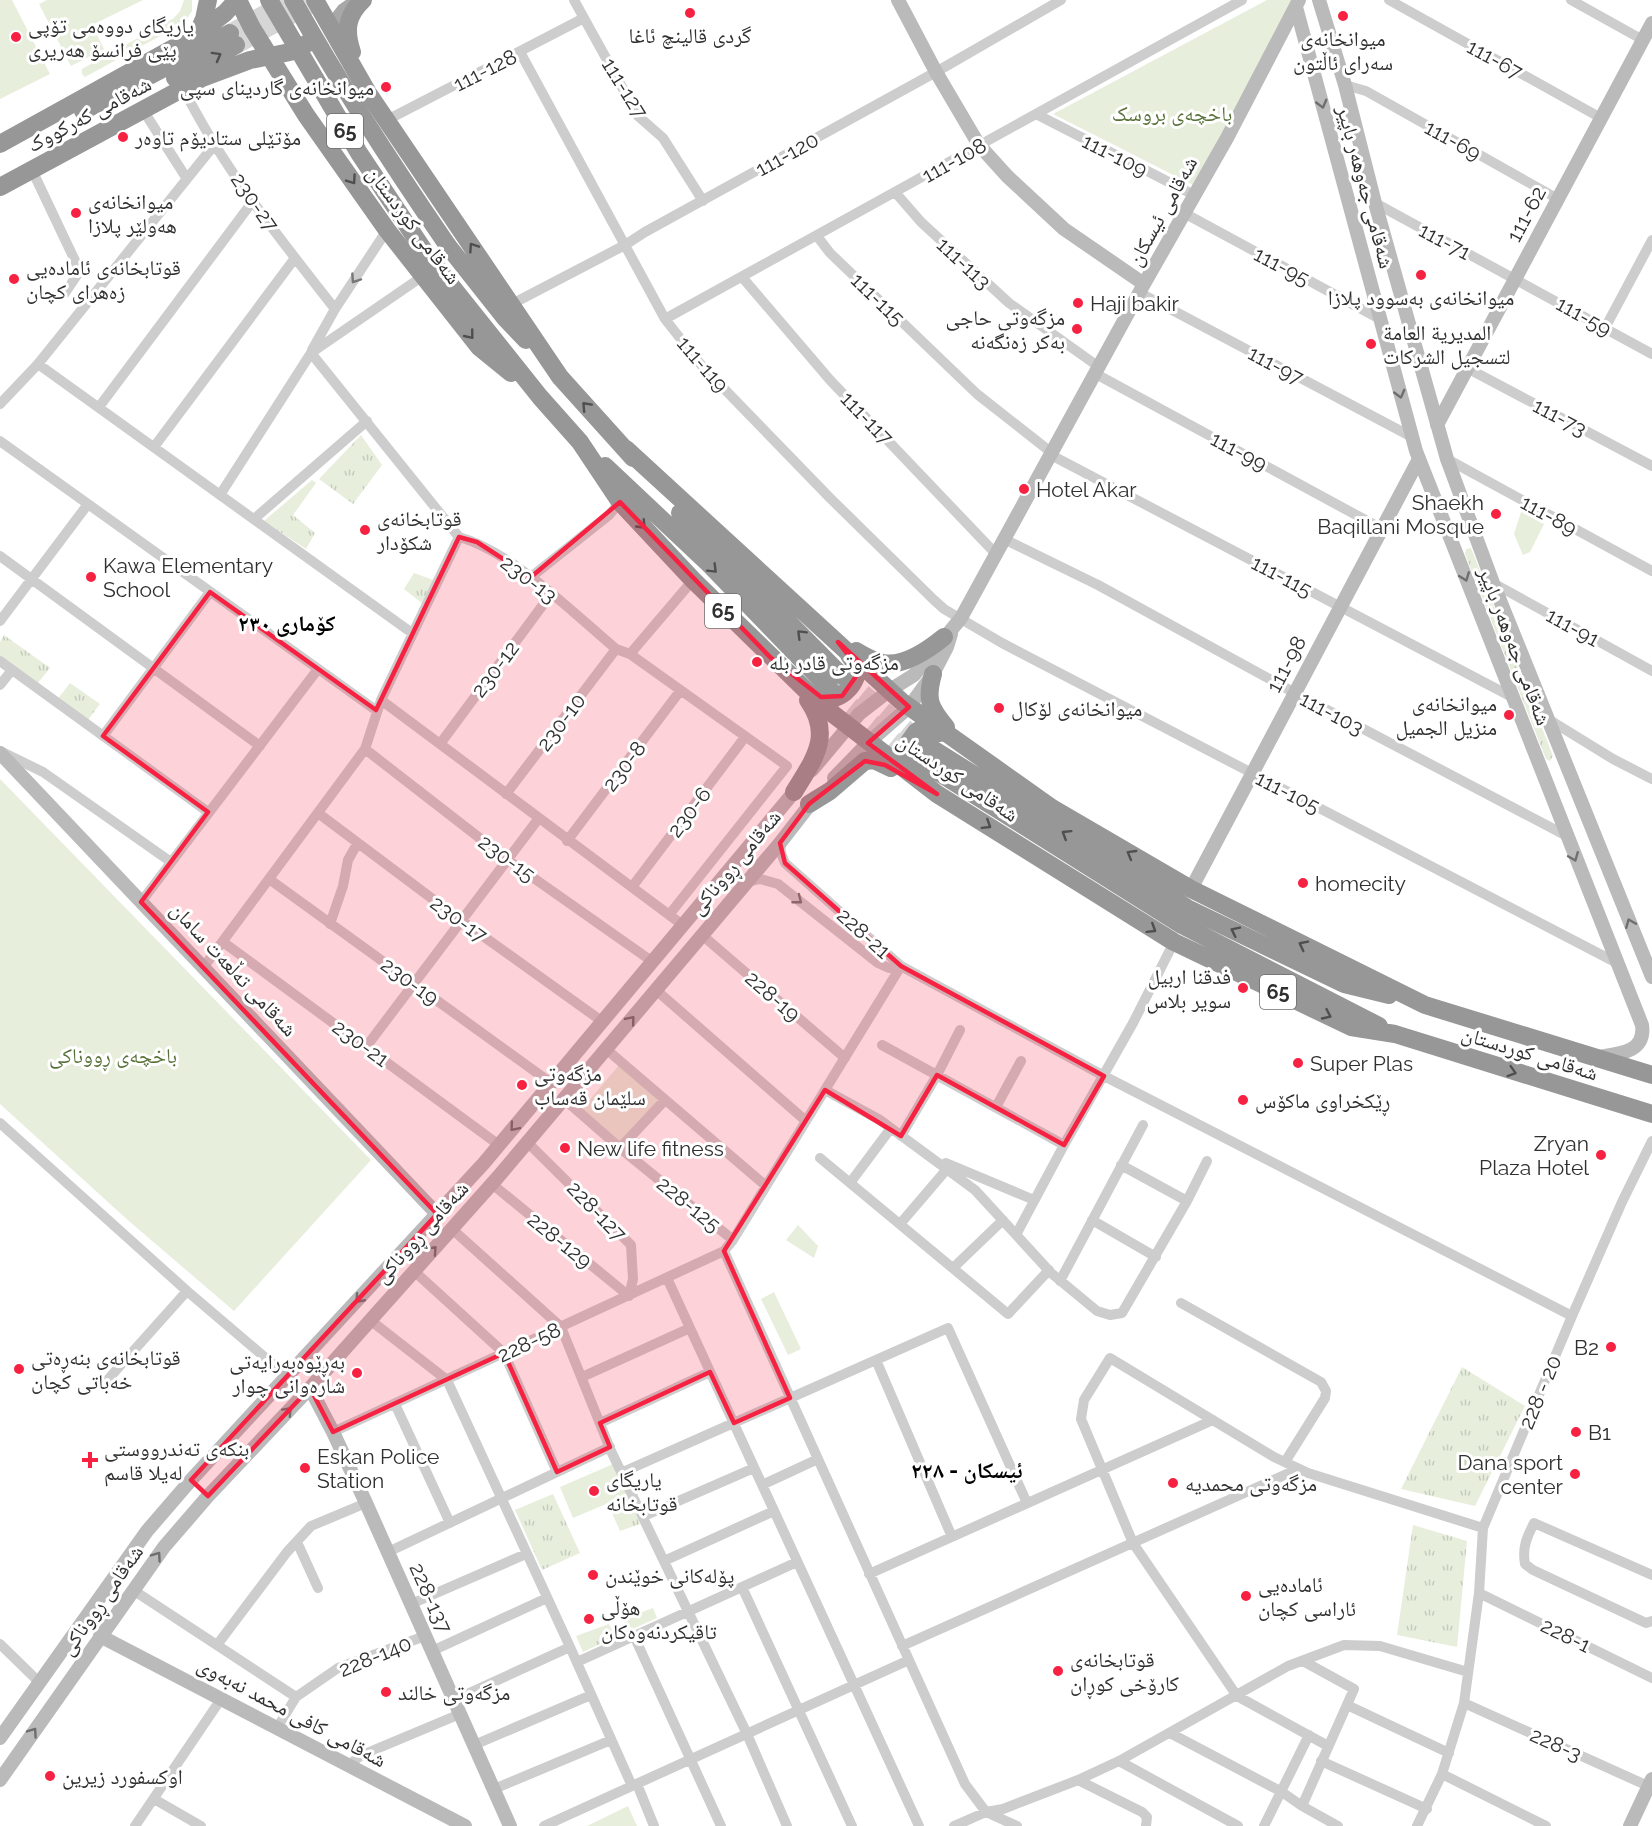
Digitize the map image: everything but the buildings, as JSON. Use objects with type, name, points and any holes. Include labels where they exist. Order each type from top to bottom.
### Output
[{"type":"highway","points":[[195,36],[204,19],[208,0]]},
{"type":"highway","name":"شەقامی کەرکووک","points":[[0,144],[195,36],[238,0]]},
{"type":"highway","name":"شەقامی کوردستان","points":[[238,0],[269,57],[306,115],[387,230],[480,347],[540,397]]},
{"type":"highway","name":"شەقامی کوردستان","points":[[268,0],[359,153],[429,258],[540,397],[580,442],[836,682],[676,509],[626,449],[505,318],[448,246],[377,141],[328,64],[293,0]]},
{"type":"highway","name":"شەقامی کوردستان","points":[[315,0],[368,93],[560,377]]},
{"type":"highway","points":[[361,0],[354,8],[347,29],[353,57],[368,93]]},
{"type":"highway","name":"شەقامی کەرکووک","points":[[0,187],[202,78],[249,61],[290,52],[320,37],[331,28]]},
{"type":"highway","name":"شەقامی کەرکووک","points":[[0,156],[233,39],[0,175]]},
{"type":"highway","points":[[202,78],[240,69],[261,70],[282,86],[306,115]]},
{"type":"highway","name":"شەقامی کوردستان","points":[[580,442],[620,502],[770,657],[819,704],[937,794],[1174,942],[1351,1027],[1395,1034],[1652,1114]]},
{"type":"highway","name":"شەقامی کوردستان","points":[[626,449],[909,707],[1052,807],[1191,889],[1425,1005]]},
{"type":"highway","points":[[838,642],[867,657],[891,663],[923,653],[952,628]]},
{"type":"highway","points":[[770,657],[821,697],[834,699],[842,695],[857,672],[854,662],[838,642]]},
{"type":"highway","points":[[786,672],[814,708],[821,728],[813,761],[794,792]]},
{"type":"highway","points":[[933,674],[928,691],[931,705],[938,718],[959,741]]},
{"type":"highway","points":[[937,794],[902,760],[902,752],[921,727],[930,728],[988,762]]},
{"type":"highway","name":"شەقامی کوردستان","points":[[1395,1034],[1182,925],[918,750],[1187,908],[1344,984],[1425,1005],[1652,1075]]},
{"type":"highway","points":[[809,804],[830,791],[859,765],[870,760],[885,765],[937,794]]},
{"type":"main road","points":[[331,28],[344,11],[361,0]]},
{"type":"main road","points":[[898,0],[936,72],[979,145],[1007,176],[1065,229],[1142,289]]},
{"type":"main road","name":"شەقامی جەوهەر باپیر","points":[[1320,0],[1447,459],[1493,582],[1652,977]]},
{"type":"main road","name":"شەقامی جەوهەر باپیر","points":[[1298,3],[1419,459],[1565,835],[1642,1025],[1642,1034],[1636,1046],[1629,1052],[1598,1057]]},
{"type":"main road","name":"شەقامی ئیسکان","points":[[868,706],[914,675],[952,628],[996,554],[1227,138],[1298,3]]},
{"type":"main road","name":"111-62","points":[[1437,425],[1652,23]]},
{"type":"main road","points":[[1388,349],[1414,343]]},
{"type":"main road","name":"111-98","points":[[1191,889],[1419,459]]},
{"type":"main road","name":"شەقامی ئیسکان","points":[[890,725],[909,707],[933,674],[947,647],[952,628]]},
{"type":"main road","name":"شەقامی ڕووناکی","points":[[0,1738],[147,1531],[191,1480],[484,1163],[868,706]]},
{"type":"main road","name":"شەقامی ڕووناکی","points":[[0,1780],[164,1547],[208,1496],[310,1388],[495,1180],[780,843],[809,804],[868,742],[890,725]]},
{"type":"main road","name":"شەقامی تەڵعەت سامان","points":[[0,752],[437,1214]]},
{"type":"main road","points":[[1544,777],[1569,770]]},
{"type":"main road","points":[[484,1163],[495,1180]]},
{"type":"main road","name":"228-137","points":[[310,1388],[366,1503],[510,1826]]},
{"type":"main road","points":[[191,1480],[208,1496]]},
{"type":"main road","name":"شەقامی کافی محمد نەبەوی","points":[[100,1636],[465,1826]]},
{"type":"main road","points":[[1630,1826],[1650,1782]]},
{"type":"street","name":"111-127","points":[[574,0],[638,116],[663,138],[703,201]]},
{"type":"street","name":"111-120","points":[[512,304],[626,245],[645,232],[936,72],[1041,5],[1061,0]]},
{"type":"street","name":"111-108","points":[[665,320],[1242,0]]},
{"type":"street","name":"111-67","points":[[1389,0],[1601,118]]},
{"type":"street","points":[[1570,0],[1643,40]]},
{"type":"street","name":"111-128","points":[[387,120],[584,18]]},
{"type":"street","name":"111-119","points":[[520,52],[665,320],[702,366],[830,498],[934,600],[952,628]]},
{"type":"street","name":"111-69","points":[[1345,85],[1366,91],[1558,198]]},
{"type":"street","name":"230-27","points":[[183,88],[215,144],[253,201],[335,309]]},
{"type":"street","points":[[143,110],[187,179]]},
{"type":"street","name":"111-109","points":[[1036,114],[1194,195]]},
{"type":"street","points":[[0,404],[39,364],[215,144]]},
{"type":"street","points":[[32,170],[78,267],[77,275],[65,293]]},
{"type":"street","name":"111-113","points":[[895,192],[921,222],[1008,303],[1097,371]]},
{"type":"street","points":[[99,407],[253,201]]},
{"type":"street","name":"111-71","points":[[1375,203],[1515,278]]},
{"type":"street","name":"111-95","points":[[1184,213],[1380,319]]},
{"type":"street","points":[[220,495],[311,353],[335,309],[387,230]]},
{"type":"street","name":"111-115","points":[[817,236],[830,253],[977,394],[1052,454],[1512,697]]},
{"type":"street","points":[[1605,328],[1652,240]]},
{"type":"street","points":[[154,447],[295,258]]},
{"type":"street","points":[[311,353],[423,276]]},
{"type":"street","name":"111-117","points":[[742,277],[830,380],[996,554]]},
{"type":"street","name":"111-59","points":[[1515,278],[1652,354]]},
{"type":"street","name":"111-97","points":[[1142,289],[1412,437]]},
{"type":"street","name":"230-13","points":[[311,353],[459,537],[477,542],[531,577],[616,650],[630,654],[787,766],[669,915]]},
{"type":"street","points":[[39,364],[412,633]]},
{"type":"street","name":"111-73","points":[[1467,368],[1652,466]]},
{"type":"street","name":"111-99","points":[[1097,371],[1382,529]]},
{"type":"street","points":[[254,519],[367,421]]},
{"type":"street","points":[[0,441],[318,669],[440,744],[567,841],[684,926]]},
{"type":"street","name":"111-89","points":[[1447,459],[1652,571]]},
{"type":"street","points":[[531,577],[609,515],[620,502]]},
{"type":"street","points":[[0,621],[88,504]]},
{"type":"street","points":[[203,968],[365,749],[379,705],[459,537]]},
{"type":"street","name":"111-103","points":[[1004,539],[1098,585],[1295,693],[1565,835]]},
{"type":"street","points":[[0,556],[260,746]]},
{"type":"street","points":[[630,654],[693,580]]},
{"type":"street","name":"111-91","points":[[1493,582],[1652,671]]},
{"type":"street","points":[[103,736],[210,592]]},
{"type":"street","name":"230-12","points":[[440,744],[551,594]]},
{"type":"street","name":"111-105","points":[[952,628],[1002,643],[1617,963]]},
{"type":"street","name":"230-10","points":[[506,794],[616,650]]},
{"type":"street","points":[[0,661],[208,812]]},
{"type":"street","points":[[141,902],[318,669]]},
{"type":"street","points":[[0,685],[12,670]]},
{"type":"street","name":"230-8","points":[[567,841],[680,691]]},
{"type":"street","points":[[1548,719],[1613,759],[1652,779]]},
{"type":"street","name":"230-6","points":[[632,887],[745,737]]},
{"type":"street","name":"230-15","points":[[365,749],[508,860],[653,962]]},
{"type":"street","points":[[0,752],[43,772],[171,862]]},
{"type":"street","name":"230-17","points":[[318,813],[357,844],[603,1022]]},
{"type":"street","points":[[366,1047],[539,818]]},
{"type":"street","name":"228-21","points":[[780,843],[785,863],[901,966]]},
{"type":"street","points":[[330,924],[343,886],[348,860],[357,844]]},
{"type":"street","name":"230-19","points":[[269,879],[551,1083]]},
{"type":"street","name":"228-21","points":[[747,882],[759,879],[778,884],[878,963],[889,968],[901,966]]},
{"type":"street","name":"228-19","points":[[702,935],[845,1058]]},
{"type":"street","name":"230-21","points":[[223,942],[499,1145]]},
{"type":"street","points":[[1017,1233],[1104,1076],[1174,942]]},
{"type":"street","points":[[1017,1826],[995,1821],[965,1784],[724,1251],[901,966],[1104,1076],[1572,1316]]},
{"type":"street","points":[[656,990],[806,1121]]},
{"type":"street","points":[[901,1136],[960,1030]]},
{"type":"street","points":[[882,1045],[1064,1146]]},
{"type":"street","points":[[606,1048],[766,1186]]},
{"type":"street","points":[[996,1107],[1021,1061]]},
{"type":"street","points":[[825,1090],[880,1120],[975,1190],[1060,1281],[1097,1311],[1110,1315],[1122,1313],[1156,1257],[1208,1161]]},
{"type":"street","name":"228-125","points":[[564,1099],[620,1148],[734,1237]]},
{"type":"street","points":[[620,1148],[665,1100]]},
{"type":"street","points":[[0,1123],[187,1291],[288,1377]]},
{"type":"street","points":[[1060,1281],[1143,1125]]},
{"type":"street","points":[[850,1183],[891,1128]]},
{"type":"street","name":"228 - 20","points":[[1418,1826],[1442,1774],[1464,1703],[1479,1593],[1483,1528],[1572,1316],[1622,1202],[1652,1141]]},
{"type":"street","name":"228-127","points":[[527,1142],[631,1245],[633,1279],[629,1296]]},
{"type":"street","points":[[930,1157],[1034,1200]]},
{"type":"street","points":[[820,1158],[1008,1314],[1049,1270]]},
{"type":"street","points":[[1121,1165],[1187,1201]]},
{"type":"street","points":[[900,1224],[947,1169]]},
{"type":"street","name":"228-129","points":[[495,1180],[629,1296]]},
{"type":"street","points":[[952,1268],[1003,1220]]},
{"type":"street","points":[[1092,1220],[1156,1257]]},
{"type":"street","points":[[452,1229],[561,1327],[610,1447],[747,1734],[787,1826]]},
{"type":"street","name":"228-58","points":[[333,1432],[724,1251]]},
{"type":"street","points":[[414,1271],[504,1353],[557,1472]]},
{"type":"street","points":[[667,1278],[919,1826]]},
{"type":"street","points":[[102,1386],[187,1291]]},
{"type":"street","points":[[1181,1303],[1321,1382],[1326,1391],[1325,1398],[1285,1462]]},
{"type":"street","points":[[370,1320],[447,1380],[611,1740],[654,1826]]},
{"type":"street","points":[[582,1377],[690,1328]]},
{"type":"street","points":[[622,1472],[948,1328],[1027,1503]]},
{"type":"street","points":[[1328,1746],[1238,1696],[1133,1543],[1081,1419],[1084,1400],[1110,1358],[1298,1469],[1483,1528]]},
{"type":"street","points":[[876,1360],[952,1537]]},
{"type":"street","points":[[600,1423],[710,1372]]},
{"type":"street","points":[[395,1404],[450,1523]]},
{"type":"street","points":[[869,1574],[1213,1420]]},
{"type":"street","points":[[388,1552],[610,1447]]},
{"type":"street","points":[[762,1485],[818,1459]]},
{"type":"street","points":[[644,1516],[754,1468]]},
{"type":"street","points":[[902,1646],[1298,1469]]},
{"type":"street","points":[[217,1646],[311,1526],[366,1503]]},
{"type":"street","points":[[664,1562],[774,1511]]},
{"type":"street","points":[[1652,1575],[1534,1522],[1525,1541],[1523,1553],[1525,1564],[1533,1570],[1646,1623],[1652,1622]]},
{"type":"street","points":[[297,1542],[318,1588]]},
{"type":"street","points":[[411,1604],[526,1554]]},
{"type":"street","points":[[577,1662],[797,1562]]},
{"type":"street","points":[[742,1587],[852,1826]]},
{"type":"street","points":[[133,1590],[296,1697]]},
{"type":"street","name":"228-1","points":[[1479,1593],[1652,1678]]},
{"type":"street","points":[[432,1652],[547,1598]]},
{"type":"street","name":"228-140","points":[[277,1728],[296,1697],[338,1668],[425,1636]]},
{"type":"street","points":[[634,1636],[721,1826]]},
{"type":"street","points":[[0,1644],[40,1683]]},
{"type":"street","points":[[954,1826],[986,1812],[1003,1809],[1078,1780],[1119,1761],[1288,1666],[1344,1645],[1380,1646],[1468,1672]]},
{"type":"street","points":[[454,1700],[570,1647]]},
{"type":"street","points":[[544,1826],[909,1660]]},
{"type":"street","points":[[1302,1806],[1354,1689],[1303,1661]]},
{"type":"street","points":[[474,1745],[591,1695]]},
{"type":"street","points":[[135,1826],[220,1699]]},
{"type":"street","name":"228-3","points":[[1464,1703],[1650,1782]]},
{"type":"street","points":[[1347,1705],[1449,1753]]},
{"type":"street","points":[[348,1765],[362,1755],[460,1714]]},
{"type":"street","points":[[1170,1734],[1282,1792],[1338,1826]]},
{"type":"street","points":[[1264,1826],[1309,1735]]},
{"type":"street","points":[[494,1789],[611,1740]]},
{"type":"street","points":[[1119,1761],[1238,1826]]},
{"type":"street","points":[[1321,1761],[1426,1809]]},
{"type":"street","points":[[1442,1774],[1546,1826]]},
{"type":"street","points":[[1078,1780],[1142,1812],[1147,1817],[1146,1826]]},
{"type":"street","points":[[154,1799],[201,1826]]},
{"type":"highlighted area","points":[[620,502],[770,657],[821,697],[842,696],[857,675],[854,662],[838,642],[909,707],[868,743],[937,794],[885,765],[865,761],[809,804],[780,843],[785,863],[901,966],[1104,1076],[1064,1145],[937,1075],[901,1136],[825,1090],[724,1251],[790,1398],[734,1423],[710,1372],[600,1423],[610,1447],[557,1472],[504,1353],[333,1432],[310,1388],[208,1496],[191,1480],[437,1214],[141,902],[208,812],[103,736],[210,592],[376,710],[459,537],[477,542],[531,577]]},
{"type":"green space","name":"یاریگای دووەمی تۆپی پێی فرانسۆ هەریری","points":[[0,0],[12,0],[50,74],[0,99]]},
{"type":"green space","points":[[47,0],[143,0],[92,25],[104,49],[71,66],[39,4]]},
{"type":"green space","points":[[184,0],[192,0],[192,11],[184,23],[85,77],[82,74],[82,69],[174,18],[180,11]]},
{"type":"green space","name":"باخچەی بروسک","points":[[1267,0],[1293,0],[1195,186],[1053,114]]},
{"type":"green space","points":[[361,435],[382,465],[353,504],[319,479]]},
{"type":"green space","points":[[312,480],[316,483],[293,515],[315,533],[306,549],[264,521]]},
{"type":"green space","points":[[1521,512],[1544,524],[1530,552],[1523,555],[1514,534]]},
{"type":"green space","points":[[1471,548],[1553,756],[1550,761],[1546,759],[1465,554],[1466,549]]},
{"type":"green space","points":[[414,573],[436,581],[423,604],[404,589]]},
{"type":"green space","points":[[4,635],[50,668],[37,684],[0,659],[0,642]]},
{"type":"green space","points":[[70,683],[100,704],[88,720],[57,700]]},
{"type":"green space","name":"باخچەی ڕووناکی","points":[[0,779],[371,1160],[234,1311],[130,1222],[0,1104]]},
{"type":"green space","points":[[620,1064],[660,1102],[621,1145],[582,1109]]},
{"type":"green space","points":[[798,1225],[818,1246],[814,1258],[786,1240]]},
{"type":"green space","points":[[774,1292],[801,1349],[788,1355],[761,1299]]},
{"type":"green space","points":[[1462,1367],[1525,1406],[1475,1506],[1401,1489]]},
{"type":"green space","name":"یاریگای قوتابخانە","points":[[613,1464],[627,1495],[573,1518],[560,1487]]},
{"type":"green space","points":[[553,1494],[580,1553],[542,1570],[515,1510]]},
{"type":"green space","points":[[627,1495],[640,1524],[620,1531],[608,1504]]},
{"type":"green space","points":[[1413,1525],[1467,1541],[1457,1647],[1397,1635]]},
{"type":"green space","points":[[653,1608],[657,1618],[628,1631],[623,1619]]},
{"type":"green space","points":[[609,1624],[615,1637],[583,1652],[576,1636]]},
{"type":"green space","points":[[628,1806],[637,1826],[587,1826]]},
{"type":"tunnel","points":[[230,33],[290,0]]},
{"type":"tunnel","points":[[236,45],[319,0]]},
{"type":"tunnel","points":[[842,676],[923,743]]},
{"type":"tunnel","points":[[830,689],[914,757]]},
{"type":"place","name":"گردی قالینچ ئاغا","points":[[690,13]]},
{"type":"place","name":"میوانخانەی سەرای ئاڵتون","points":[[1343,16]]},
{"type":"place","name":"یاریگای دووەمی تۆپی پێی فرانسۆ هەریری","points":[[16,37]]},
{"type":"place","name":"میوانخانەی گاردینای سپی","points":[[386,87]]},
{"type":"place","name":"مۆتێلی ستادیۆم تاوەر","points":[[123,137]]},
{"type":"place","name":"میوانخانەی هەولێر پلازا","points":[[76,213]]},
{"type":"place","name":"میوانخانەی بەسوود پلازا","points":[[1421,275]]},
{"type":"place","name":"قوتابخانەی ئامادەیی زەهرای کچان","points":[[14,279]]},
{"type":"place","name":"Haji bakir","points":[[1078,303]]},
{"type":"place","name":"مزگەوتی حاجی بەکر زەنگەنە","points":[[1077,329]]},
{"type":"place","name":"المديرية العامة لتسجيل الشركات","points":[[1371,344]]},
{"type":"place","name":"Hotel Akar","points":[[1024,489]]},
{"type":"place","name":"Shaekh Baqillani Mosque","points":[[1496,514]]},
{"type":"place","name":"قوتابخانەی شكۆدار","points":[[365,530]]},
{"type":"place","name":"Kawa Elementary School","points":[[91,577]]},
{"type":"place","name":"مزگەوتی قادر بلە","points":[[757,662]]},
{"type":"place","name":"میوانخانەی لۆکال","points":[[999,708]]},
{"type":"place","name":"میوانخانەی منزیل الجمیل","points":[[1509,715]]},
{"type":"place","name":"homecity","points":[[1303,883]]},
{"type":"place","name":"فدقنا اربيل سوير بلاس","points":[[1243,988]]},
{"type":"place","name":"Super Plas","points":[[1298,1063]]},
{"type":"place","name":"مزگەوتی سلێمان قەساب","points":[[522,1085]]},
{"type":"place","name":"ڕێکخراوی ماکۆس","points":[[1243,1100]]},
{"type":"place","name":"New life fitness","points":[[565,1148]]},
{"type":"place","name":"Zryan Plaza Hotel","points":[[1601,1155]]},
{"type":"place","name":"B2","points":[[1611,1347]]},
{"type":"place","name":"قوتابخانەی بنەڕەتی خەباتی کچان","points":[[19,1369]]},
{"type":"place","name":"بەڕێوەبەرایەتی شارەوانی چوار","points":[[357,1373]]},
{"type":"place","name":"B1","points":[[1576,1432]]},
{"type":"place","name":"بنکەی تەندرووستی لەیلا قاسم","points":[[90,1460]]},
{"type":"place","name":"Eskan Police Station","points":[[305,1468]]},
{"type":"place","name":"Dana sport center","points":[[1575,1474]]},
{"type":"place","name":"مزگەوتی محمدیە","points":[[1173,1483]]},
{"type":"place","name":"یاریگای قوتابخانە","points":[[594,1491]]},
{"type":"place","name":"پۆلەکانی خوێندن","points":[[593,1575]]},
{"type":"place","name":"ئامادەیی ئاراسی کچان","points":[[1246,1596]]},
{"type":"place","name":"هۆڵی تاقیکردنەوەکان","points":[[589,1619]]},
{"type":"place","name":"قوتابخانەی کارۆخی کوڕان","points":[[1058,1671]]},
{"type":"place","name":"مزگەوتی خالند","points":[[386,1692]]},
{"type":"place","name":"اوكسفورد زيرين","points":[[50,1776]]},
{"type":"district","name":"کۆماری ٢٣٠","points":[[287,623]]},
{"type":"district","name":"ئیسکان - ٢٢٨","points":[[967,1470]]}]
